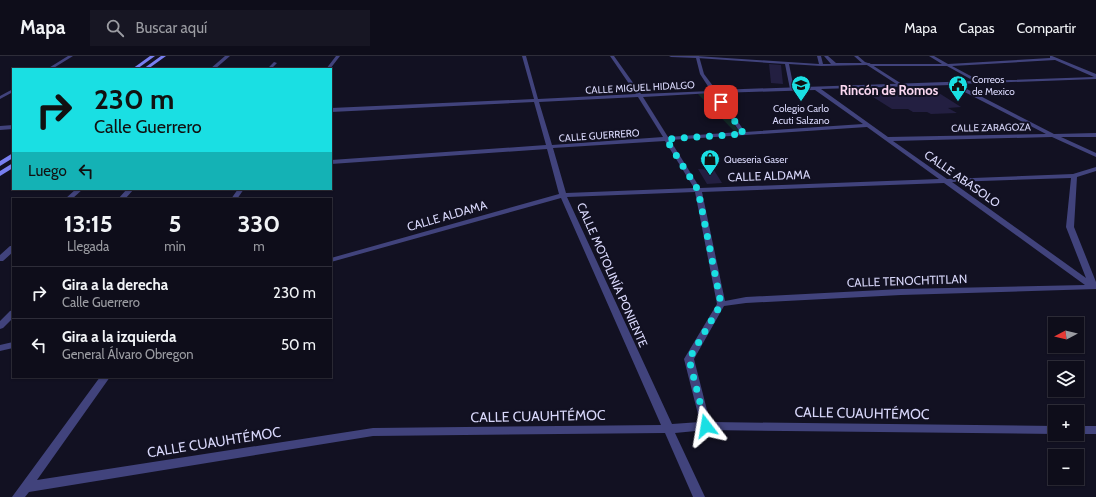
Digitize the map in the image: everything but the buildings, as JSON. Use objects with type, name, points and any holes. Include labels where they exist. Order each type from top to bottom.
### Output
[{"type":"main road","points":[[135,68],[153,56]]},
{"type":"main road","points":[[147,68],[164,56]]},
{"type":"main road","points":[[0,164],[12,156]]},
{"type":"main road","points":[[0,174],[12,166]]},
{"type":"street","points":[[51,68],[71,56]]},
{"type":"street","points":[[213,68],[228,56]]},
{"type":"street","points":[[329,68],[338,56]]},
{"type":"street","name":"CALLE MOTOLINÍA PONIENTE","points":[[524,56],[563,195],[699,497]]},
{"type":"street","points":[[612,56],[640,96],[698,190],[721,304],[689,359],[706,426]]},
{"type":"street","points":[[671,56],[821,65],[946,65],[1055,59]]},
{"type":"street","points":[[819,56],[821,65]]},
{"type":"street","points":[[826,56],[835,64]]},
{"type":"street","points":[[856,56],[903,86]]},
{"type":"street","points":[[931,56],[980,83]]},
{"type":"street","points":[[1048,56],[1095,77]]},
{"type":"street","points":[[697,57],[700,70],[744,134]]},
{"type":"street","points":[[270,68],[275,63]]},
{"type":"street","points":[[787,63],[792,89]]},
{"type":"street","name":"CALLE MIGUEL HIDALGO","points":[[332,110],[714,92],[980,83],[1095,77]]},
{"type":"street","points":[[952,84],[1053,136],[1096,155]]},
{"type":"street","name":"CALLE ABASOLO","points":[[816,88],[1095,288]]},
{"type":"street","points":[[0,98],[12,91]]},
{"type":"street","points":[[0,125],[11,128]]},
{"type":"street","name":"CALLE GUERRERO","points":[[332,162],[868,125]]},
{"type":"street","points":[[0,128],[11,128]]},
{"type":"street","name":"CALLE ZARAGOZA","points":[[887,139],[1096,135]]},
{"type":"street","name":"CALLE ALDAMA","points":[[332,260],[563,195],[947,182],[1074,176],[1096,169]]},
{"type":"street","points":[[1074,176],[1070,227],[1095,288]]},
{"type":"street","points":[[69,198],[79,190]]},
{"type":"street","points":[[122,198],[129,190]]},
{"type":"street","points":[[0,259],[12,249]]},
{"type":"street","name":"CALLE TENOCHTITLAN","points":[[721,304],[746,300],[901,292],[1095,288]]},
{"type":"street","points":[[0,326],[12,314]]},
{"type":"street","points":[[0,348],[12,345]]},
{"type":"street","points":[[18,497],[104,378]]},
{"type":"street","name":"CALLE CUAUHTÉMOC","points":[[25,487],[374,432],[668,430],[706,426],[1048,430]]},
{"type":"street","points":[[1084,430],[1096,430]]},
{"type":"green space","points":[[709,93],[741,133],[736,133],[698,94]]},
{"type":"place","name":"Colegio Carlo Acuti Salzano","points":[[801,102]]},
{"type":"place","name":"Correos de Mexico","points":[[958,102]]},
{"type":"place","name":"Queseria Gaser","points":[[710,176]]},
{"type":"district","name":"Rincón de Romos","points":[[889,90]]},
{"type":"route","points":[[706,426],[689,359],[721,304],[698,190],[666,139],[744,134],[721,102]]}]
